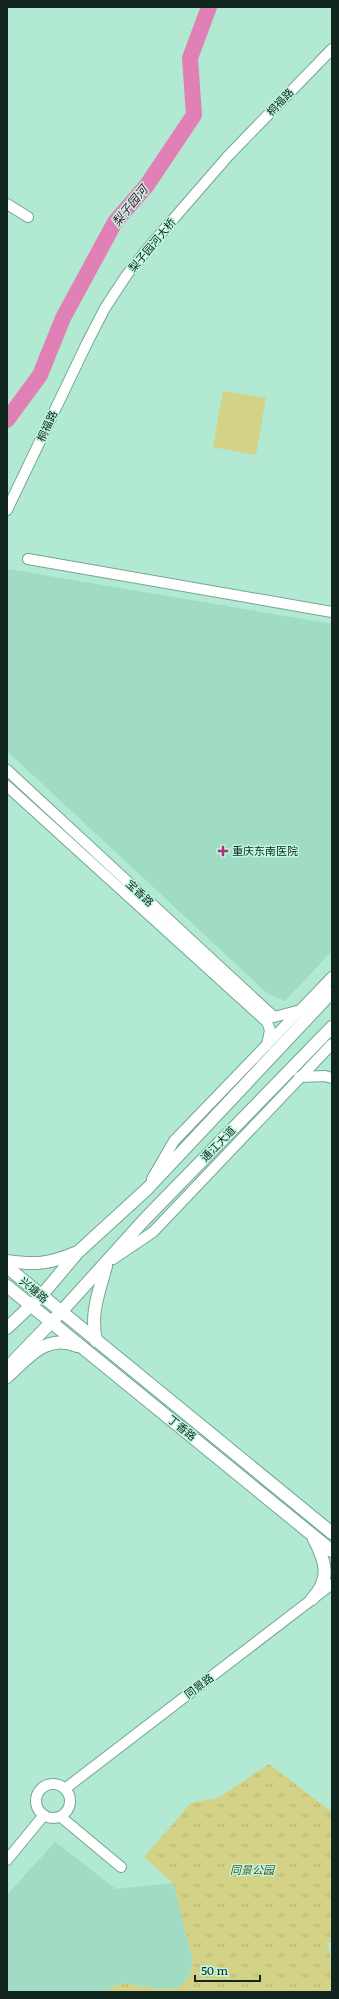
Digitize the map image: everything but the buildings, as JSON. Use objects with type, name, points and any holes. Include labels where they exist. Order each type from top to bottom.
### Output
[{"type":"main road","name":"通江大道","points":[[7,1328],[41,1296],[78,1252],[146,1189],[332,992]]},
{"type":"main road","name":"通江大道","points":[[7,1368],[106,1264],[145,1219],[332,1027]]},
{"type":"main road","points":[[7,1261],[38,1264],[55,1262],[78,1252]]},
{"type":"main road","points":[[96,1341],[93,1323],[94,1309],[106,1264]]},
{"type":"main road","name":"兴塘路","points":[[7,1267],[61,1312]]},
{"type":"main road","name":"兴塘路","points":[[7,1286],[31,1306]]},
{"type":"main road","name":"丁香路","points":[[31,1306],[86,1349],[332,1551]]},
{"type":"main road","name":"丁香路","points":[[61,1312],[327,1527],[332,1533]]},
{"type":"main road","points":[[7,1378],[34,1353],[48,1344],[66,1341],[86,1349]]},
{"type":"main road","points":[[312,1534],[321,1552],[325,1571],[321,1589],[312,1600]]},
{"type":"street","name":"桐福路","points":[[229,156],[332,48]]},
{"type":"street","name":"梨子园河大桥","points":[[87,343],[105,308],[126,276],[149,247],[229,156]]},
{"type":"street","points":[[7,204],[28,217]]},
{"type":"street","name":"桐福路","points":[[7,510],[87,343]]},
{"type":"street","points":[[28,559],[332,612]]},
{"type":"street","name":"宝香路","points":[[7,770],[270,1019]]},
{"type":"street","name":"宝香路","points":[[7,786],[270,1019]]},
{"type":"street","name":"通江大道","points":[[146,1189],[174,1141],[332,976]]},
{"type":"street","points":[[267,1045],[270,1030],[270,1019],[301,1010]]},
{"type":"street","name":"通江大道","points":[[106,1264],[153,1232],[332,1044]]},
{"type":"street","points":[[299,1077],[325,1076],[332,1078]]},
{"type":"street","name":"同景路","points":[[66,1788],[332,1584]]},
{"type":"street","points":[[55,1783],[66,1788],[69,1793],[71,1804],[65,1814],[61,1817],[50,1818],[40,1812],[36,1801],[40,1790],[49,1784],[55,1783]]},
{"type":"street","points":[[7,1860],[44,1815]]},
{"type":"street","points":[[61,1817],[121,1867]]},
{"type":"shaded area","name":"重庆东南医院","points":[[8,569],[332,624],[332,951],[285,1001],[268,994],[7,751]]},
{"type":"shaded area","points":[[55,1842],[116,1889],[173,1883],[193,1961],[189,1977],[179,1988],[159,1989],[121,1983],[108,1989],[106,1992],[7,1992],[7,1895]]},
{"type":"green space","points":[[223,391],[266,398],[256,455],[213,447]]},
{"type":"green space","name":"同景公园","points":[[269,1764],[332,1812],[332,1940],[328,1944],[332,1966],[332,1992],[106,1992],[108,1989],[121,1983],[159,1989],[178,1988],[189,1977],[193,1961],[173,1883],[144,1857],[191,1803],[218,1798]]},
{"type":"waterway","name":"梨子园河","points":[[7,420],[40,375],[63,318],[115,222],[147,185],[194,115],[190,58],[209,7]]},
{"type":"place","name":"重庆东南医院","points":[[223,851]]}]
